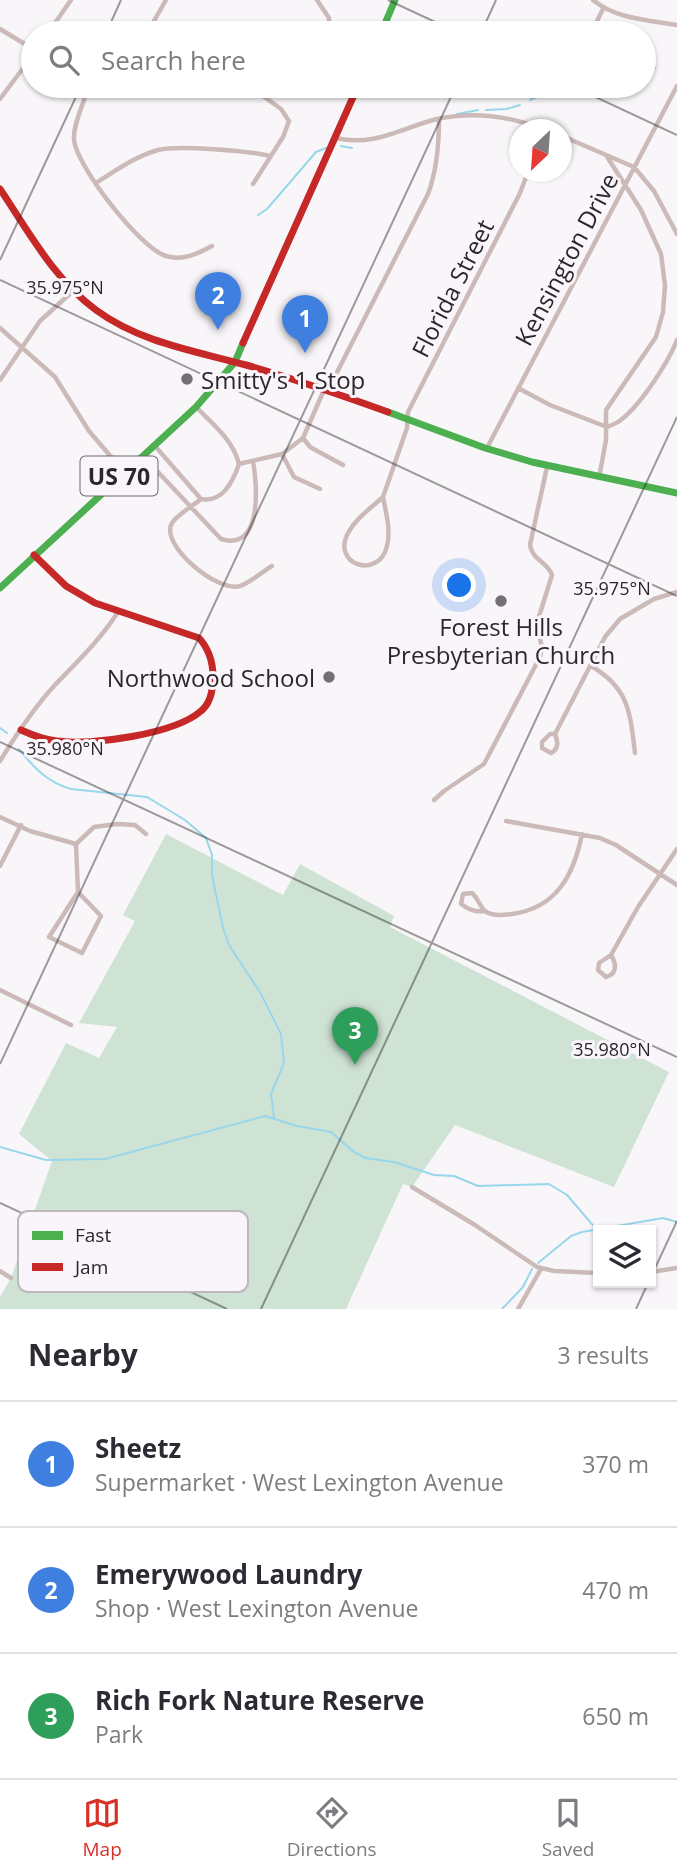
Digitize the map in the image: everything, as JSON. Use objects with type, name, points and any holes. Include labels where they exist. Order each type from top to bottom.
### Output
[{"type":"street","points":[[56,21],[71,0]]},
{"type":"street","points":[[154,21],[166,0]]},
{"type":"street","points":[[317,0],[329,21]]},
{"type":"street","points":[[386,21],[395,0]]},
{"type":"street","points":[[593,0],[603,9],[655,21]]},
{"type":"street","points":[[597,21],[603,9]]},
{"type":"street","points":[[656,21],[677,25]]},
{"type":"street","points":[[0,29],[21,42]]},
{"type":"street","points":[[0,99],[21,73]]},
{"type":"street","name":"Kensington Drive","points":[[487,449],[634,167],[674,99],[677,86]]},
{"type":"street","points":[[85,98],[74,138],[78,156],[133,231],[159,253],[181,258],[212,246]]},
{"type":"street","points":[[253,184],[288,128],[288,117],[266,98]]},
{"type":"street","name":"US 70","points":[[0,588],[196,407],[235,362],[353,98]]},
{"type":"street","points":[[335,138],[354,142],[367,141],[439,119],[464,115],[512,119]]},
{"type":"street","points":[[239,464],[282,454],[303,438],[428,194],[436,168],[439,119]]},
{"type":"street","points":[[572,140],[634,167],[654,191],[677,234]]},
{"type":"street","points":[[96,183],[157,150],[197,149],[271,156]]},
{"type":"street","points":[[599,478],[607,427],[606,411],[656,337],[663,312],[665,285],[661,254],[641,211],[624,188],[606,155]]},
{"type":"street","name":"Florida Street","points":[[383,497],[407,428],[408,412],[524,182]]},
{"type":"street","points":[[0,189],[74,290],[94,309],[121,327],[173,346],[235,362],[326,391],[487,449],[547,466],[677,493]]},
{"type":"street","points":[[0,380],[40,321],[74,290]]},
{"type":"street","points":[[0,328],[55,377],[89,431],[124,472]]},
{"type":"street","points":[[518,388],[550,405],[607,427],[621,421],[640,399],[667,360],[677,340]]},
{"type":"street","points":[[196,407],[231,444],[239,464],[232,482],[224,491],[217,497],[201,499],[172,522],[170,530],[175,543],[194,568],[224,586],[239,586],[272,566]]},
{"type":"street","points":[[303,438],[310,447],[343,465]]},
{"type":"street","points":[[154,445],[201,499]]},
{"type":"street","points":[[282,454],[295,477],[320,489]]},
{"type":"street","points":[[159,472],[221,539],[231,542],[242,537],[250,526],[256,506],[257,485],[253,461]]},
{"type":"street","points":[[435,800],[484,764],[540,657],[542,648],[537,623],[553,578],[549,568],[532,554],[530,545],[547,466]]},
{"type":"street","points":[[383,497],[389,530],[387,547],[383,555],[371,565],[362,566],[353,562],[346,554],[345,543],[349,532],[360,518],[383,497]]},
{"type":"street","points":[[21,730],[42,739],[80,743],[111,740],[161,729],[192,718],[205,709],[213,692],[214,680],[212,663],[205,644],[199,638],[95,603],[66,586],[34,555]]},
{"type":"street","points":[[555,734],[605,636],[634,608],[677,592]]},
{"type":"street","points":[[0,761],[52,688],[104,635],[118,612]]},
{"type":"street","points":[[591,666],[604,673],[615,684],[629,705],[635,753]]},
{"type":"street","points":[[0,742],[8,749]]},
{"type":"street","points":[[0,817],[30,831],[76,844]]},
{"type":"street","points":[[506,821],[600,838],[616,845],[677,885]]},
{"type":"street","points":[[0,866],[21,825]]},
{"type":"street","points":[[78,892],[101,916],[82,953],[49,937],[78,892],[76,844],[94,827],[135,825],[146,834]]},
{"type":"street","points":[[485,911],[472,893],[463,894],[461,904],[465,907],[476,912],[502,915],[534,908],[548,899],[562,887],[573,870],[582,834]]},
{"type":"street","points":[[611,955],[615,968],[613,973],[606,977],[598,970],[599,963],[611,955],[638,907],[677,849]]},
{"type":"street","points":[[0,990],[71,1024]]},
{"type":"street","points":[[412,1187],[475,1224],[541,1269],[593,1273]]},
{"type":"street","points":[[656,1271],[677,1268]]},
{"type":"street","points":[[518,1309],[541,1269]]},
{"type":"street","points":[[0,1271],[11,1278]]},
{"type":"green space","points":[[166,834],[283,895],[300,864],[394,916],[390,927],[669,1072],[614,1187],[455,1125],[412,1187],[403,1184],[346,1309],[0,1309],[0,1297],[18,1258],[18,1292],[248,1292],[248,1211],[34,1211],[52,1161],[19,1134],[66,1043],[99,1058],[117,1027],[79,1023],[135,921],[123,915]]},
{"type":"waterway","points":[[530,100],[535,98]]},
{"type":"waterway","points":[[486,110],[520,105]]},
{"type":"waterway","points":[[457,114],[478,110]]},
{"type":"waterway","points":[[341,146],[352,148]]},
{"type":"waterway","points":[[258,215],[267,209],[316,152],[326,148]]},
{"type":"waterway","points":[[0,728],[7,733]]},
{"type":"waterway","points":[[19,749],[36,768],[55,782],[71,789],[147,797],[185,820],[206,838],[212,855],[212,875],[229,945],[261,994],[281,1034],[284,1063],[271,1094],[274,1117]]},
{"type":"waterway","points":[[0,1147],[46,1160],[105,1159],[265,1116],[297,1126],[331,1132],[365,1158],[394,1162],[434,1175],[454,1176],[478,1186],[549,1184],[567,1195],[593,1225]]},
{"type":"waterway","points":[[538,1263],[571,1236],[582,1232],[663,1218],[677,1222]]},
{"type":"waterway","points":[[502,1309],[523,1287],[532,1269]]},
{"type":"traffic: fast","points":[[386,21],[395,0]]},
{"type":"traffic: fast","points":[[0,588],[196,407],[235,362],[243,343]]},
{"type":"traffic: fast","points":[[388,412],[485,448],[532,462],[677,493]]},
{"type":"traffic: jam","points":[[243,343],[353,98]]},
{"type":"traffic: jam","points":[[0,189],[67,284],[81,298],[113,321],[149,338],[264,370],[388,412]]},
{"type":"traffic: jam","points":[[21,730],[47,740],[72,742],[111,740],[153,732],[189,719],[201,711],[209,700],[213,682],[210,656],[199,638],[95,603],[66,586],[34,555]]},
{"type":"place","name":"Emerywood Laundry","points":[[218,330]]},
{"type":"place","name":"Sheetz","points":[[305,353]]},
{"type":"place","name":"Smitty's 1 Stop","points":[[187,379]]},
{"type":"place","name":"Forest Hills Presbyterian Church","points":[[501,601]]},
{"type":"place","name":"Northwood School","points":[[329,677]]},
{"type":"place","name":"Rich Fork Nature Reserve","points":[[355,1065]]}]
